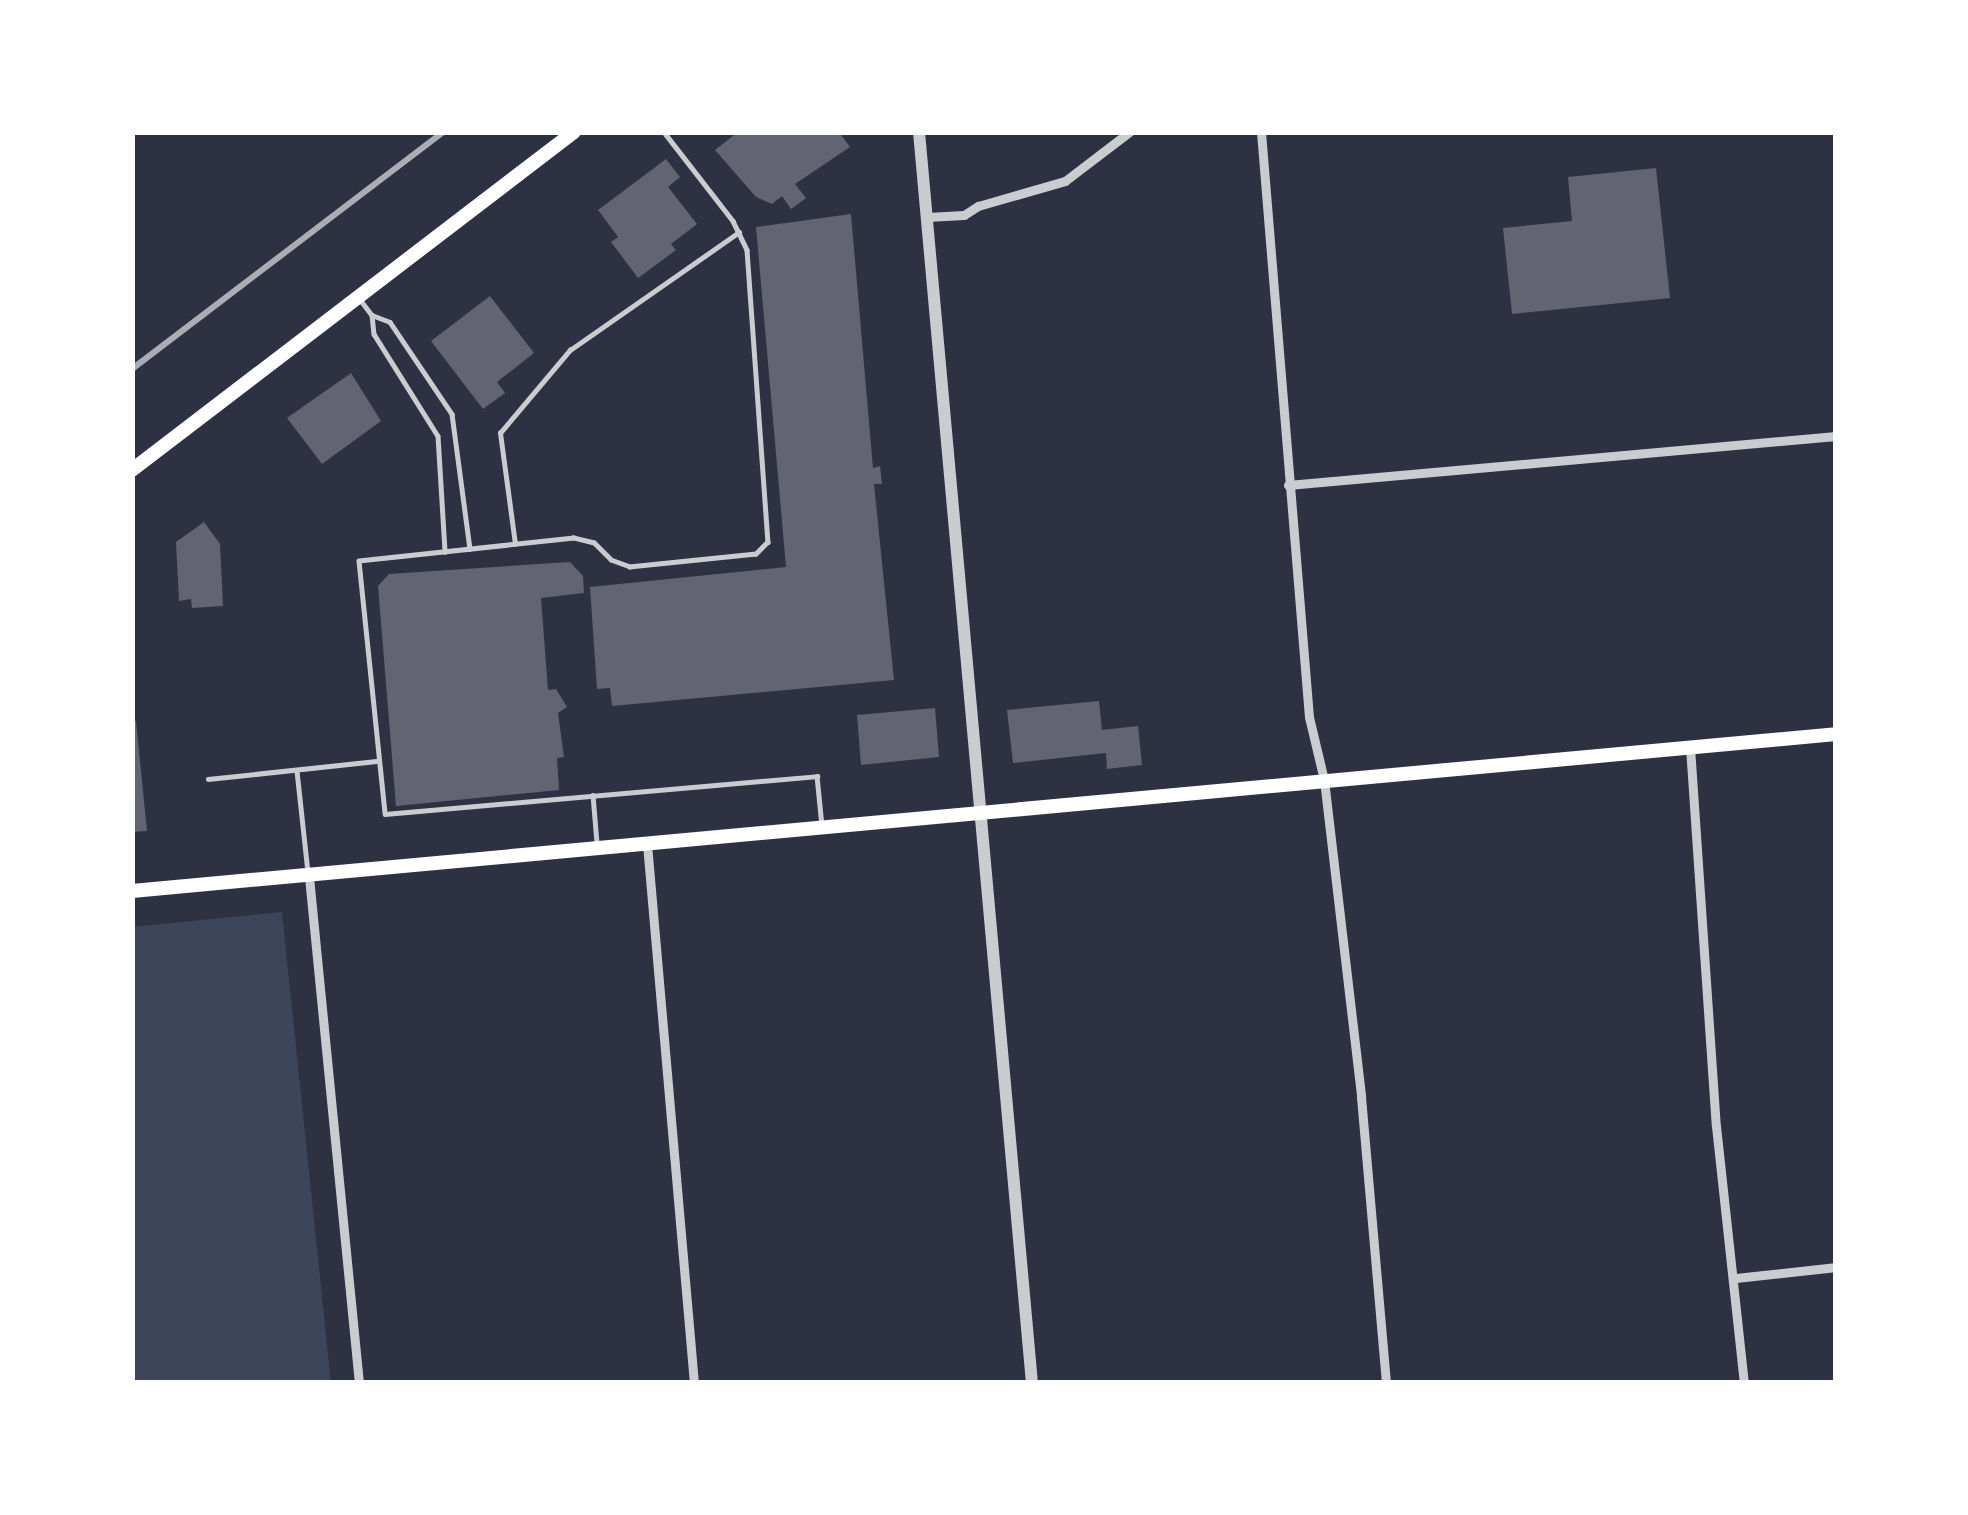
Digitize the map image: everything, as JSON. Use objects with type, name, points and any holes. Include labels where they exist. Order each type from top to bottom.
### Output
[{"type":"main road","points":[[132,470],[576,132]]},
{"type":"main road","points":[[132,891],[1836,734]]},
{"type":"street","points":[[919,132],[1032,1383]]},
{"type":"street","points":[[926,217],[964,215],[978,206],[1065,181],[1130,132]]},
{"type":"street","points":[[1261,132],[1310,717],[1324,779],[1361,1096],[1386,1383]]},
{"type":"street","points":[[1288,485],[1836,436]]},
{"type":"street","points":[[1690,747],[1716,1126],[1744,1383]]},
{"type":"street","points":[[646,844],[694,1383]]},
{"type":"street","points":[[309,877],[359,1383]]},
{"type":"street","points":[[1736,1278],[1836,1267]]},
{"type":"lane","points":[[662,132],[740,232],[747,250],[770,533],[763,550],[629,567],[616,564],[585,539],[359,561],[385,814],[817,776],[822,827]]},
{"type":"lane","points":[[515,544],[500,433],[570,350],[740,232]]},
{"type":"lane","points":[[358,297],[372,315],[390,322],[452,414],[470,549]]},
{"type":"lane","points":[[372,315],[374,334],[438,436],[445,552]]},
{"type":"lane","points":[[208,779],[378,761]]},
{"type":"lane","points":[[297,771],[309,877]]},
{"type":"lane","points":[[593,796],[597,849]]},
{"type":"shaded area","points":[[282,912],[331,1383],[132,1383],[132,927]]},
{"type":"building","points":[[738,132],[839,132],[850,147],[795,184],[806,198],[791,209],[782,196],[772,204],[756,197],[715,150]]},
{"type":"building","points":[[666,159],[680,177],[668,187],[697,224],[671,244],[676,250],[638,278],[611,242],[618,237],[598,210]]},
{"type":"building","points":[[1656,168],[1670,298],[1512,314],[1503,228],[1572,221],[1568,177]]},
{"type":"building","points":[[851,214],[873,468],[880,466],[882,484],[874,484],[894,680],[612,706],[610,688],[597,689],[590,587],[786,567],[756,227]]},
{"type":"building","points":[[490,296],[534,353],[497,382],[505,393],[483,409],[431,341]]},
{"type":"building","points":[[351,373],[381,421],[322,464],[287,418]]},
{"type":"building","points":[[204,522],[220,544],[223,606],[192,608],[191,599],[179,601],[176,542]]},
{"type":"building","points":[[570,562],[583,576],[584,593],[541,598],[548,690],[556,689],[567,707],[558,713],[564,757],[557,758],[559,790],[396,806],[378,586],[389,574]]},
{"type":"building","points":[[1099,701],[1102,730],[1138,726],[1142,765],[1107,769],[1106,753],[1013,763],[1007,710]]},
{"type":"building","points":[[935,708],[939,757],[861,765],[857,715]]},
{"type":"building","points":[[132,721],[136,721],[147,831],[132,832]]},
{"type":"railway","points":[[132,369],[443,132]]}]
